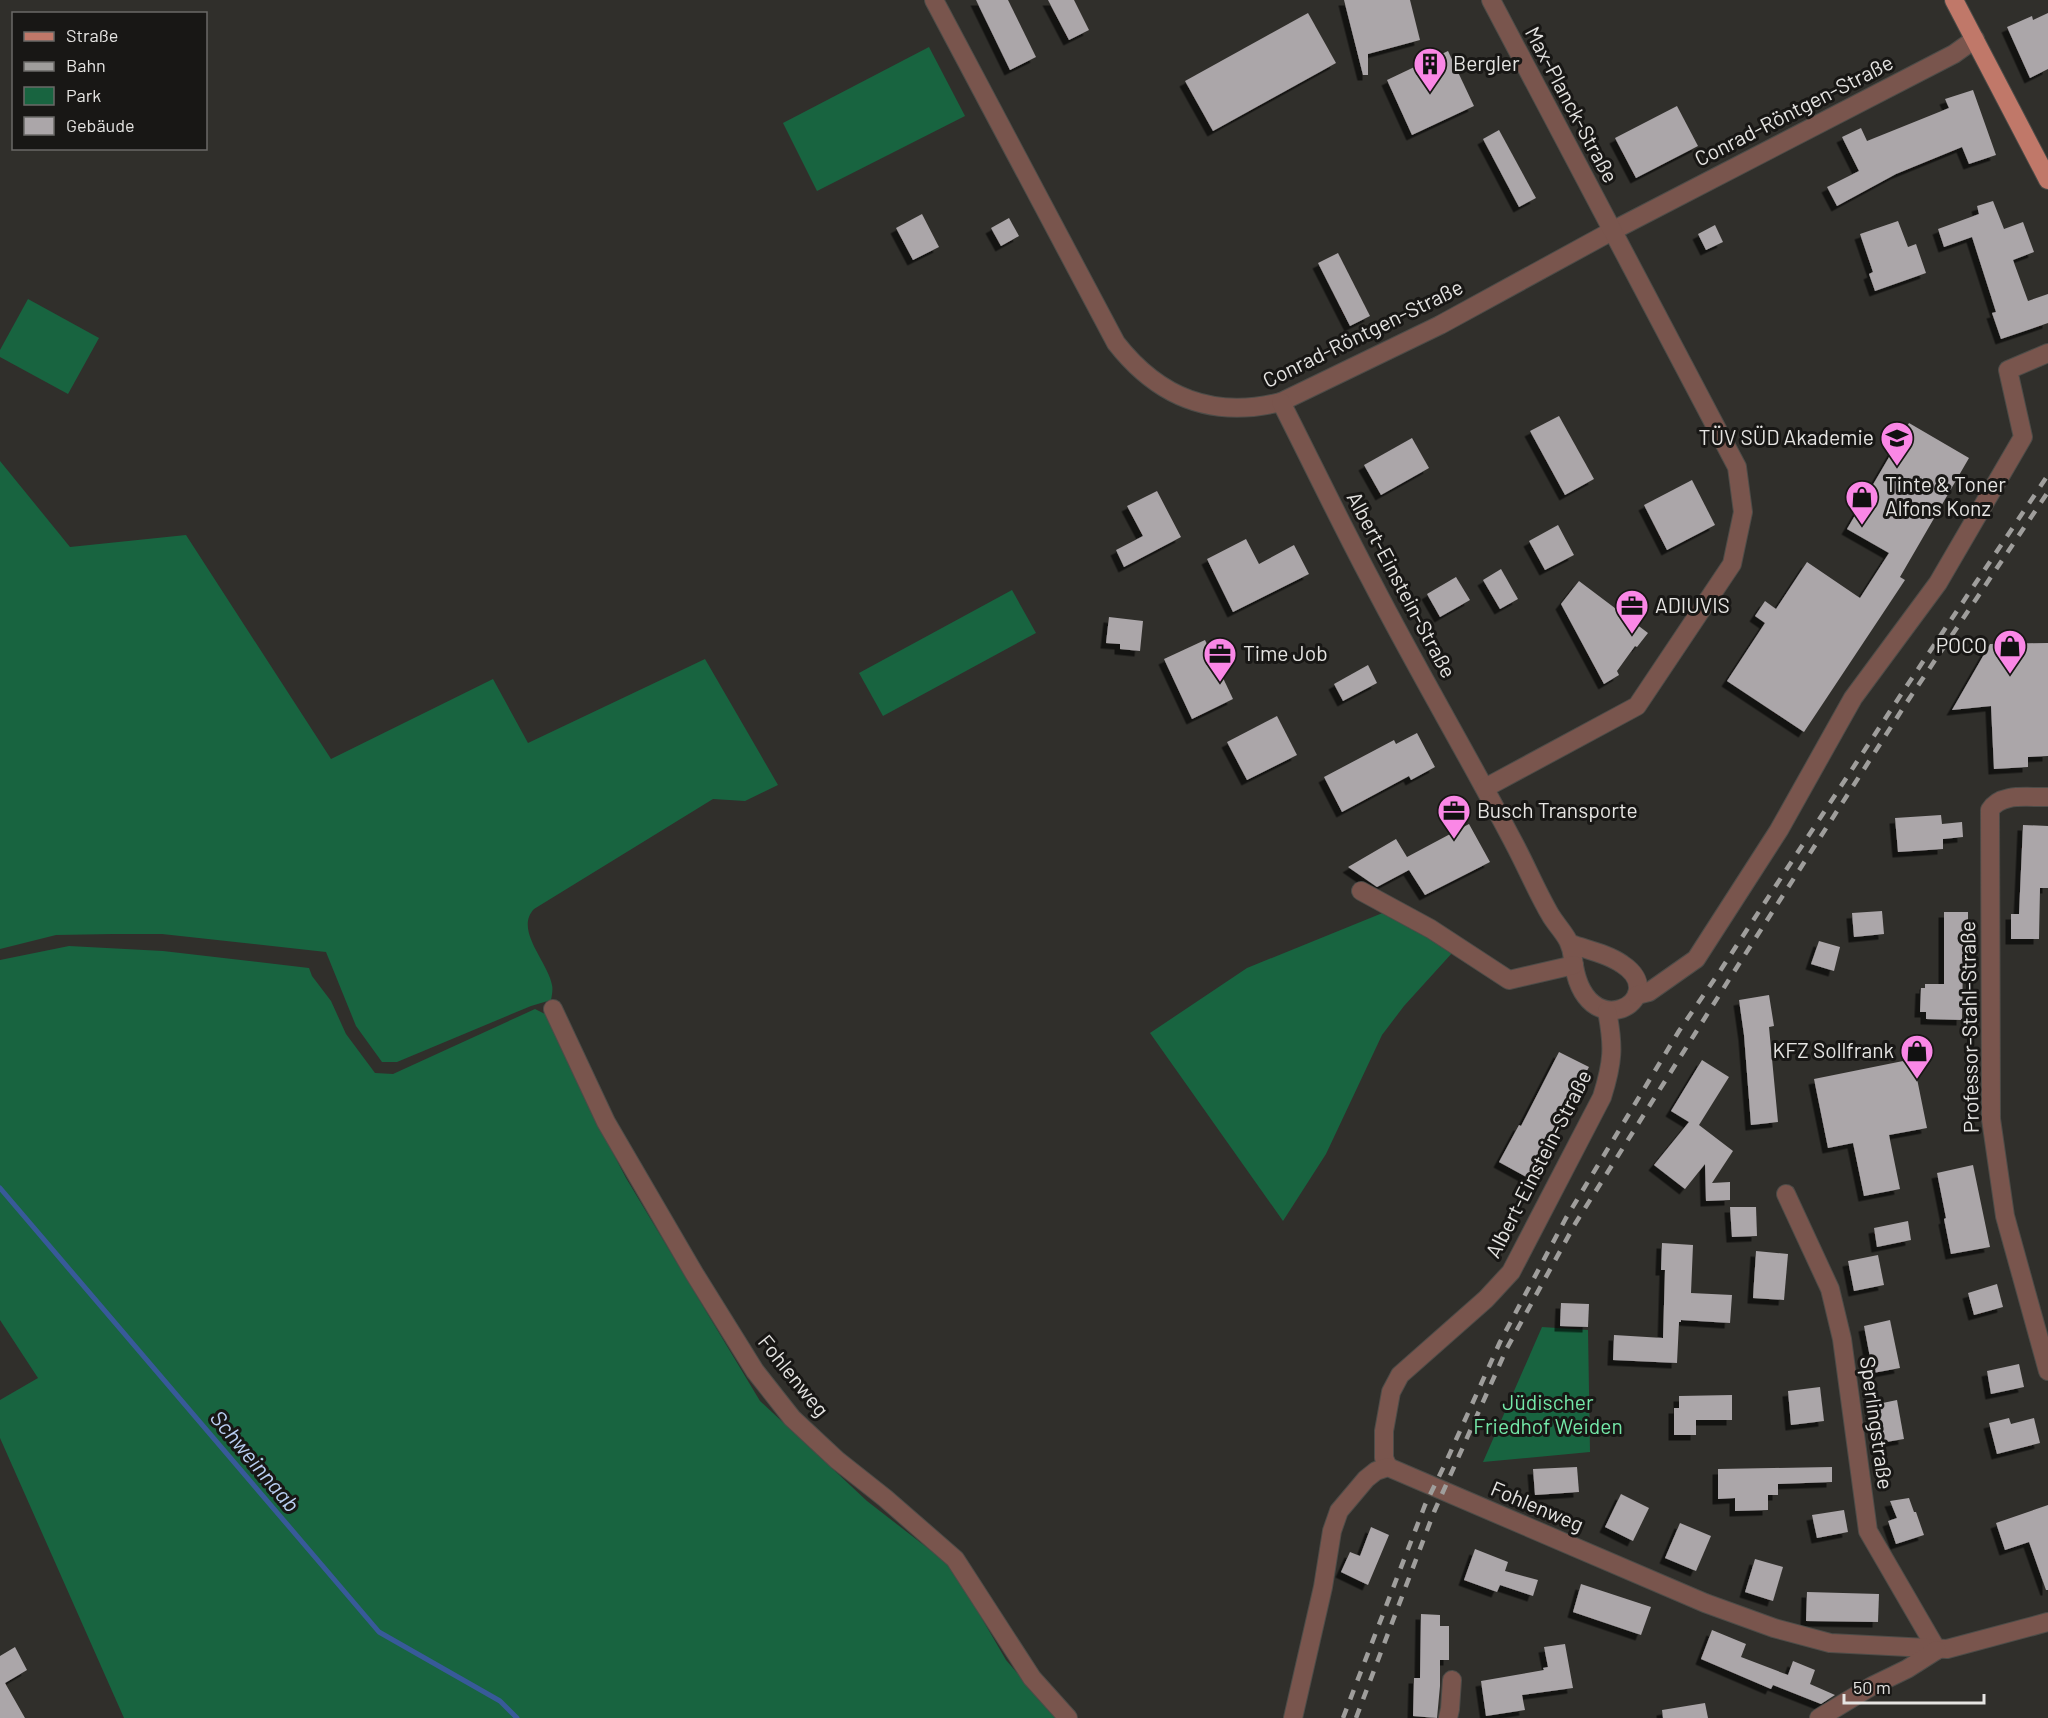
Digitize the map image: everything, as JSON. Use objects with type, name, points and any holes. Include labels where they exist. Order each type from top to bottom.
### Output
[{"type":"main road","points":[[1954,0],[2048,180]]},
{"type":"street","name":"Conrad-Röntgen-Straße","points":[[934,0],[1116,343],[1130,360],[1152,380],[1172,392],[1192,401],[1237,408],[1258,408],[1281,402],[1440,325],[1612,231],[1954,54],[1975,39]]},
{"type":"street","name":"Max-Planck-Straße","points":[[1491,0],[1612,231]]},
{"type":"street","points":[[1485,788],[1636,705],[1732,564],[1743,512],[1737,467],[1612,231]]},
{"type":"street","points":[[1637,995],[1649,992],[1696,959],[1779,830],[1853,698],[1938,583],[2023,436],[2008,370],[2048,353]]},
{"type":"street","name":"Albert-Einstein-Straße","points":[[1281,402],[1373,585],[1485,788],[1551,915],[1571,944],[1574,965],[1588,1001],[1607,1011],[1613,1040],[1611,1072],[1602,1097],[1511,1272],[1486,1299],[1400,1375],[1391,1392],[1384,1431],[1384,1458],[1388,1467]]},
{"type":"street","name":"Professor-Stahl-Straße","points":[[2048,798],[2002,799],[1994,803],[1990,810],[1991,1119],[2005,1216],[2048,1371]]},
{"type":"street","points":[[1361,891],[1431,929],[1509,980],[1574,965]]},
{"type":"street","points":[[1571,944],[1617,960],[1636,976],[1637,995],[1632,1004],[1617,1011],[1607,1011]]},
{"type":"street","name":"Fohlenweg","points":[[553,1009],[606,1122],[688,1263],[755,1371],[792,1418],[837,1460],[955,1559],[1032,1678],[1068,1718]]},
{"type":"street","name":"Sperlingstraße","points":[[1786,1194],[1830,1289],[1842,1339],[1868,1531],[1937,1650]]},
{"type":"street","points":[[1293,1718],[1323,1587],[1332,1531],[1339,1511],[1366,1479],[1376,1471],[1388,1467]]},
{"type":"street","name":"Fohlenweg","points":[[1388,1467],[1705,1603],[1774,1628],[1830,1643],[1937,1650]]},
{"type":"street","points":[[1818,1718],[1937,1650],[2048,1622]]},
{"type":"street","points":[[1448,1718],[1452,1680]]},
{"type":"green space","points":[[929,47],[965,116],[817,191],[783,123]]},
{"type":"green space","points":[[28,299],[99,338],[68,394],[0,357],[0,350]]},
{"type":"green space","points":[[0,461],[70,547],[186,535],[331,759],[493,679],[528,743],[705,659],[778,785],[745,801],[713,799],[534,909],[529,917],[528,926],[534,946],[549,976],[552,987],[551,1000],[531,1006],[397,1062],[382,1062],[356,1026],[326,952],[162,934],[56,935],[0,949]]},
{"type":"green space","points":[[1012,590],[1036,633],[883,716],[859,673]]},
{"type":"green space","points":[[1385,912],[1453,952],[1404,1006],[1382,1035],[1326,1154],[1283,1221],[1150,1033],[1247,968]]},
{"type":"green space","points":[[69,946],[163,951],[309,968],[312,976],[331,1001],[346,1034],[375,1073],[393,1074],[535,1009],[549,1016],[600,1128],[626,1178],[760,1401],[867,1501],[952,1567],[1006,1660],[1056,1718],[124,1718],[0,1438],[0,1400],[38,1378],[0,1320],[0,960]]},
{"type":"green space","name":"Jüdischer Friedhof Weiden","points":[[1542,1327],[1588,1330],[1590,1452],[1483,1462]]},
{"type":"building","points":[[976,0],[1008,0],[1036,57],[1010,70]]},
{"type":"building","points":[[1048,0],[1074,0],[1089,30],[1069,40]]},
{"type":"building","points":[[1344,0],[1410,0],[1420,40],[1368,54],[1368,75],[1363,75]]},
{"type":"building","points":[[1308,13],[1336,63],[1213,131],[1185,81]]},
{"type":"building","points":[[2048,13],[2048,69],[2030,78],[2007,27],[2032,16],[2033,20]]},
{"type":"building","name":"Bergler","points":[[1448,51],[1474,106],[1412,135],[1387,80]]},
{"type":"building","points":[[1973,90],[1996,155],[1969,164],[1962,147],[1896,174],[1837,206],[1827,187],[1859,171],[1842,137],[1861,128],[1867,141],[1949,108],[1945,99]]},
{"type":"building","points":[[1677,106],[1698,146],[1636,178],[1615,138]]},
{"type":"building","points":[[1499,130],[1536,198],[1519,207],[1483,139]]},
{"type":"building","points":[[1993,201],[2004,229],[2023,222],[2034,252],[2013,260],[2028,301],[2048,294],[2048,323],[2001,339],[1992,313],[1996,312],[1972,237],[1944,247],[1938,229],[1979,214],[1977,206]]},
{"type":"building","points":[[922,214],[939,247],[913,260],[896,228]]},
{"type":"building","points":[[1009,218],[1019,236],[1001,246],[991,228]]},
{"type":"building","points":[[1898,221],[1908,247],[1916,244],[1926,273],[1875,291],[1869,274],[1873,272],[1860,234]]},
{"type":"building","points":[[1715,225],[1723,242],[1706,250],[1698,234]]},
{"type":"building","points":[[1338,253],[1370,316],[1350,326],[1318,263]]},
{"type":"building","points":[[1559,416],[1594,479],[1565,495],[1530,431]]},
{"type":"building","points":[[1909,423],[1969,458],[1900,577],[1905,580],[1804,732],[1727,681],[1765,623],[1755,616],[1765,601],[1776,609],[1807,562],[1860,598],[1889,553],[1847,529]]},
{"type":"building","points":[[1412,438],[1429,468],[1381,495],[1364,465]]},
{"type":"building","points":[[1692,480],[1715,525],[1667,550],[1644,505]]},
{"type":"building","points":[[1157,491],[1181,537],[1124,567],[1116,550],[1143,536],[1127,506]]},
{"type":"building","points":[[1558,525],[1574,555],[1545,570],[1529,541]]},
{"type":"building","points":[[1246,539],[1259,564],[1294,545],[1309,574],[1233,612],[1207,559]]},
{"type":"building","points":[[1501,569],[1518,599],[1500,609],[1483,580]]},
{"type":"building","points":[[1456,577],[1470,600],[1440,617],[1427,594]]},
{"type":"building","points":[[1579,581],[1648,633],[1637,647],[1635,646],[1617,671],[1619,675],[1604,684],[1561,604]]},
{"type":"building","points":[[1109,617],[1143,621],[1140,651],[1120,649],[1120,644],[1106,643]]},
{"type":"building","points":[[1205,640],[1233,699],[1192,719],[1164,659]]},
{"type":"building","name":"POCO","points":[[2048,643],[2048,756],[2028,757],[2028,767],[1994,769],[1991,706],[1952,710],[1990,644]]},
{"type":"building","points":[[1368,665],[1377,683],[1343,701],[1334,684]]},
{"type":"building","points":[[1277,716],[1297,755],[1247,780],[1227,742]]},
{"type":"building","points":[[1417,733],[1435,767],[1411,780],[1409,776],[1342,812],[1324,777],[1394,740],[1396,744]]},
{"type":"building","points":[[1941,815],[1942,824],[1962,822],[1963,837],[1943,839],[1943,849],[1898,852],[1895,818]]},
{"type":"building","points":[[1469,824],[1490,862],[1425,895],[1409,870],[1377,887],[1348,867],[1396,839],[1407,857]]},
{"type":"building","points":[[2023,825],[2048,826],[2048,888],[2040,888],[2039,939],[2011,939],[2011,914],[2019,914]]},
{"type":"building","points":[[1882,911],[1884,934],[1854,937],[1852,913]]},
{"type":"building","points":[[1944,912],[1968,912],[1968,961],[1963,961],[1962,1020],[1926,1019],[1926,1012],[1920,1012],[1921,988],[1925,988],[1925,984],[1944,984]]},
{"type":"building","points":[[1819,941],[1840,947],[1834,971],[1811,964]]},
{"type":"building","points":[[1769,995],[1774,1026],[1769,1027],[1778,1122],[1751,1125],[1739,1000]]},
{"type":"building","points":[[1559,1052],[1589,1067],[1530,1179],[1499,1162],[1519,1125],[1521,1126]]},
{"type":"building","points":[[1913,1059],[1927,1128],[1889,1135],[1900,1189],[1864,1196],[1853,1143],[1828,1148],[1814,1079]]},
{"type":"building","points":[[1702,1060],[1729,1077],[1699,1125],[1733,1151],[1712,1183],[1730,1182],[1730,1200],[1706,1201],[1705,1164],[1685,1189],[1654,1165],[1689,1122],[1671,1111]]},
{"type":"building","points":[[1973,1165],[1990,1247],[1951,1254],[1937,1173]]},
{"type":"building","points":[[1730,1207],[1756,1207],[1757,1236],[1732,1237]]},
{"type":"building","points":[[1908,1221],[1911,1240],[1877,1247],[1874,1228]]},
{"type":"building","points":[[1662,1243],[1693,1245],[1691,1293],[1732,1295],[1730,1323],[1681,1320],[1679,1322],[1677,1363],[1613,1360],[1614,1335],[1663,1338],[1665,1270],[1661,1270]]},
{"type":"building","points":[[1756,1251],[1788,1254],[1784,1300],[1753,1298]]},
{"type":"building","points":[[1878,1255],[1884,1285],[1854,1291],[1848,1261]]},
{"type":"building","points":[[1997,1284],[2003,1307],[1974,1315],[1968,1293]]},
{"type":"building","points":[[1561,1303],[1589,1304],[1588,1327],[1560,1326]]},
{"type":"building","points":[[1890,1320],[1900,1368],[1873,1373],[1864,1326]]},
{"type":"building","points":[[2019,1364],[2024,1387],[1991,1394],[1987,1371]]},
{"type":"building","points":[[1820,1387],[1824,1421],[1791,1425],[1788,1391]]},
{"type":"building","points":[[1732,1395],[1732,1420],[1696,1420],[1696,1435],[1674,1435],[1674,1408],[1679,1408],[1679,1396]]},
{"type":"building","points":[[1897,1400],[1904,1439],[1880,1443],[1873,1405]]},
{"type":"building","points":[[2009,1418],[2011,1424],[2034,1418],[2040,1443],[1997,1454],[1989,1423]]},
{"type":"building","points":[[1577,1467],[1579,1492],[1535,1495],[1533,1469]]},
{"type":"building","points":[[1832,1467],[1832,1482],[1778,1484],[1778,1495],[1768,1495],[1768,1510],[1735,1511],[1735,1498],[1718,1499],[1718,1469]]},
{"type":"building","points":[[1621,1494],[1649,1508],[1633,1541],[1605,1527]]},
{"type":"building","points":[[1909,1498],[1924,1535],[1896,1544],[1888,1521],[1897,1518],[1890,1501]]},
{"type":"building","points":[[2048,1505],[2048,1590],[2046,1590],[2029,1542],[2005,1550],[1996,1523]]},
{"type":"building","points":[[1844,1510],[1848,1532],[1817,1538],[1812,1515]]},
{"type":"building","points":[[1680,1523],[1711,1536],[1696,1571],[1665,1558]]},
{"type":"building","points":[[1371,1527],[1389,1535],[1368,1585],[1341,1572],[1350,1552],[1360,1556]]},
{"type":"building","points":[[1475,1549],[1508,1562],[1505,1571],[1538,1580],[1533,1596],[1500,1585],[1497,1592],[1464,1580]]},
{"type":"building","points":[[1755,1559],[1783,1567],[1773,1601],[1745,1592]]},
{"type":"building","points":[[1581,1584],[1651,1607],[1641,1635],[1573,1612]]},
{"type":"building","points":[[1807,1592],[1879,1594],[1878,1622],[1806,1621]]},
{"type":"building","points":[[1421,1614],[1440,1615],[1440,1626],[1449,1626],[1449,1660],[1440,1660],[1437,1718],[1413,1716],[1414,1678],[1420,1678]]},
{"type":"building","points":[[1712,1630],[1746,1644],[1741,1657],[1788,1675],[1793,1661],[1815,1670],[1810,1684],[1835,1695],[1821,1704],[1773,1685],[1771,1689],[1701,1659]]},
{"type":"building","points":[[1565,1644],[1573,1688],[1522,1695],[1525,1710],[1486,1716],[1481,1681],[1544,1670],[1543,1668],[1548,1667],[1544,1647]]},
{"type":"building","points":[[15,1647],[27,1670],[5,1683],[25,1718],[0,1718],[0,1656]]},
{"type":"building","points":[[1705,1703],[1708,1718],[1663,1718],[1662,1710]]},
{"type":"waterway","name":"Schweinnaab","points":[[0,1188],[379,1632],[500,1701],[517,1718]]},
{"type":"railway","points":[[1343,1718],[1425,1505],[1500,1342],[1566,1218],[1679,1031],[2048,475]]},
{"type":"railway","points":[[1356,1718],[1434,1512],[1507,1348],[1575,1224],[1907,702],[2048,492]]},
{"type":"place","name":"Bergler","points":[[1430,93]]},
{"type":"place","name":"TÜV SÜD Akademie","points":[[1897,467]]},
{"type":"place","name":"Tinte & Toner Alfons Konz","points":[[1862,526]]},
{"type":"place","name":"ADIUVIS","points":[[1632,635]]},
{"type":"place","name":"POCO","points":[[2010,675]]},
{"type":"place","name":"Time Job","points":[[1220,683]]},
{"type":"place","name":"Busch Transporte","points":[[1454,840]]},
{"type":"place","name":"KFZ Sollfrank","points":[[1917,1080]]}]
